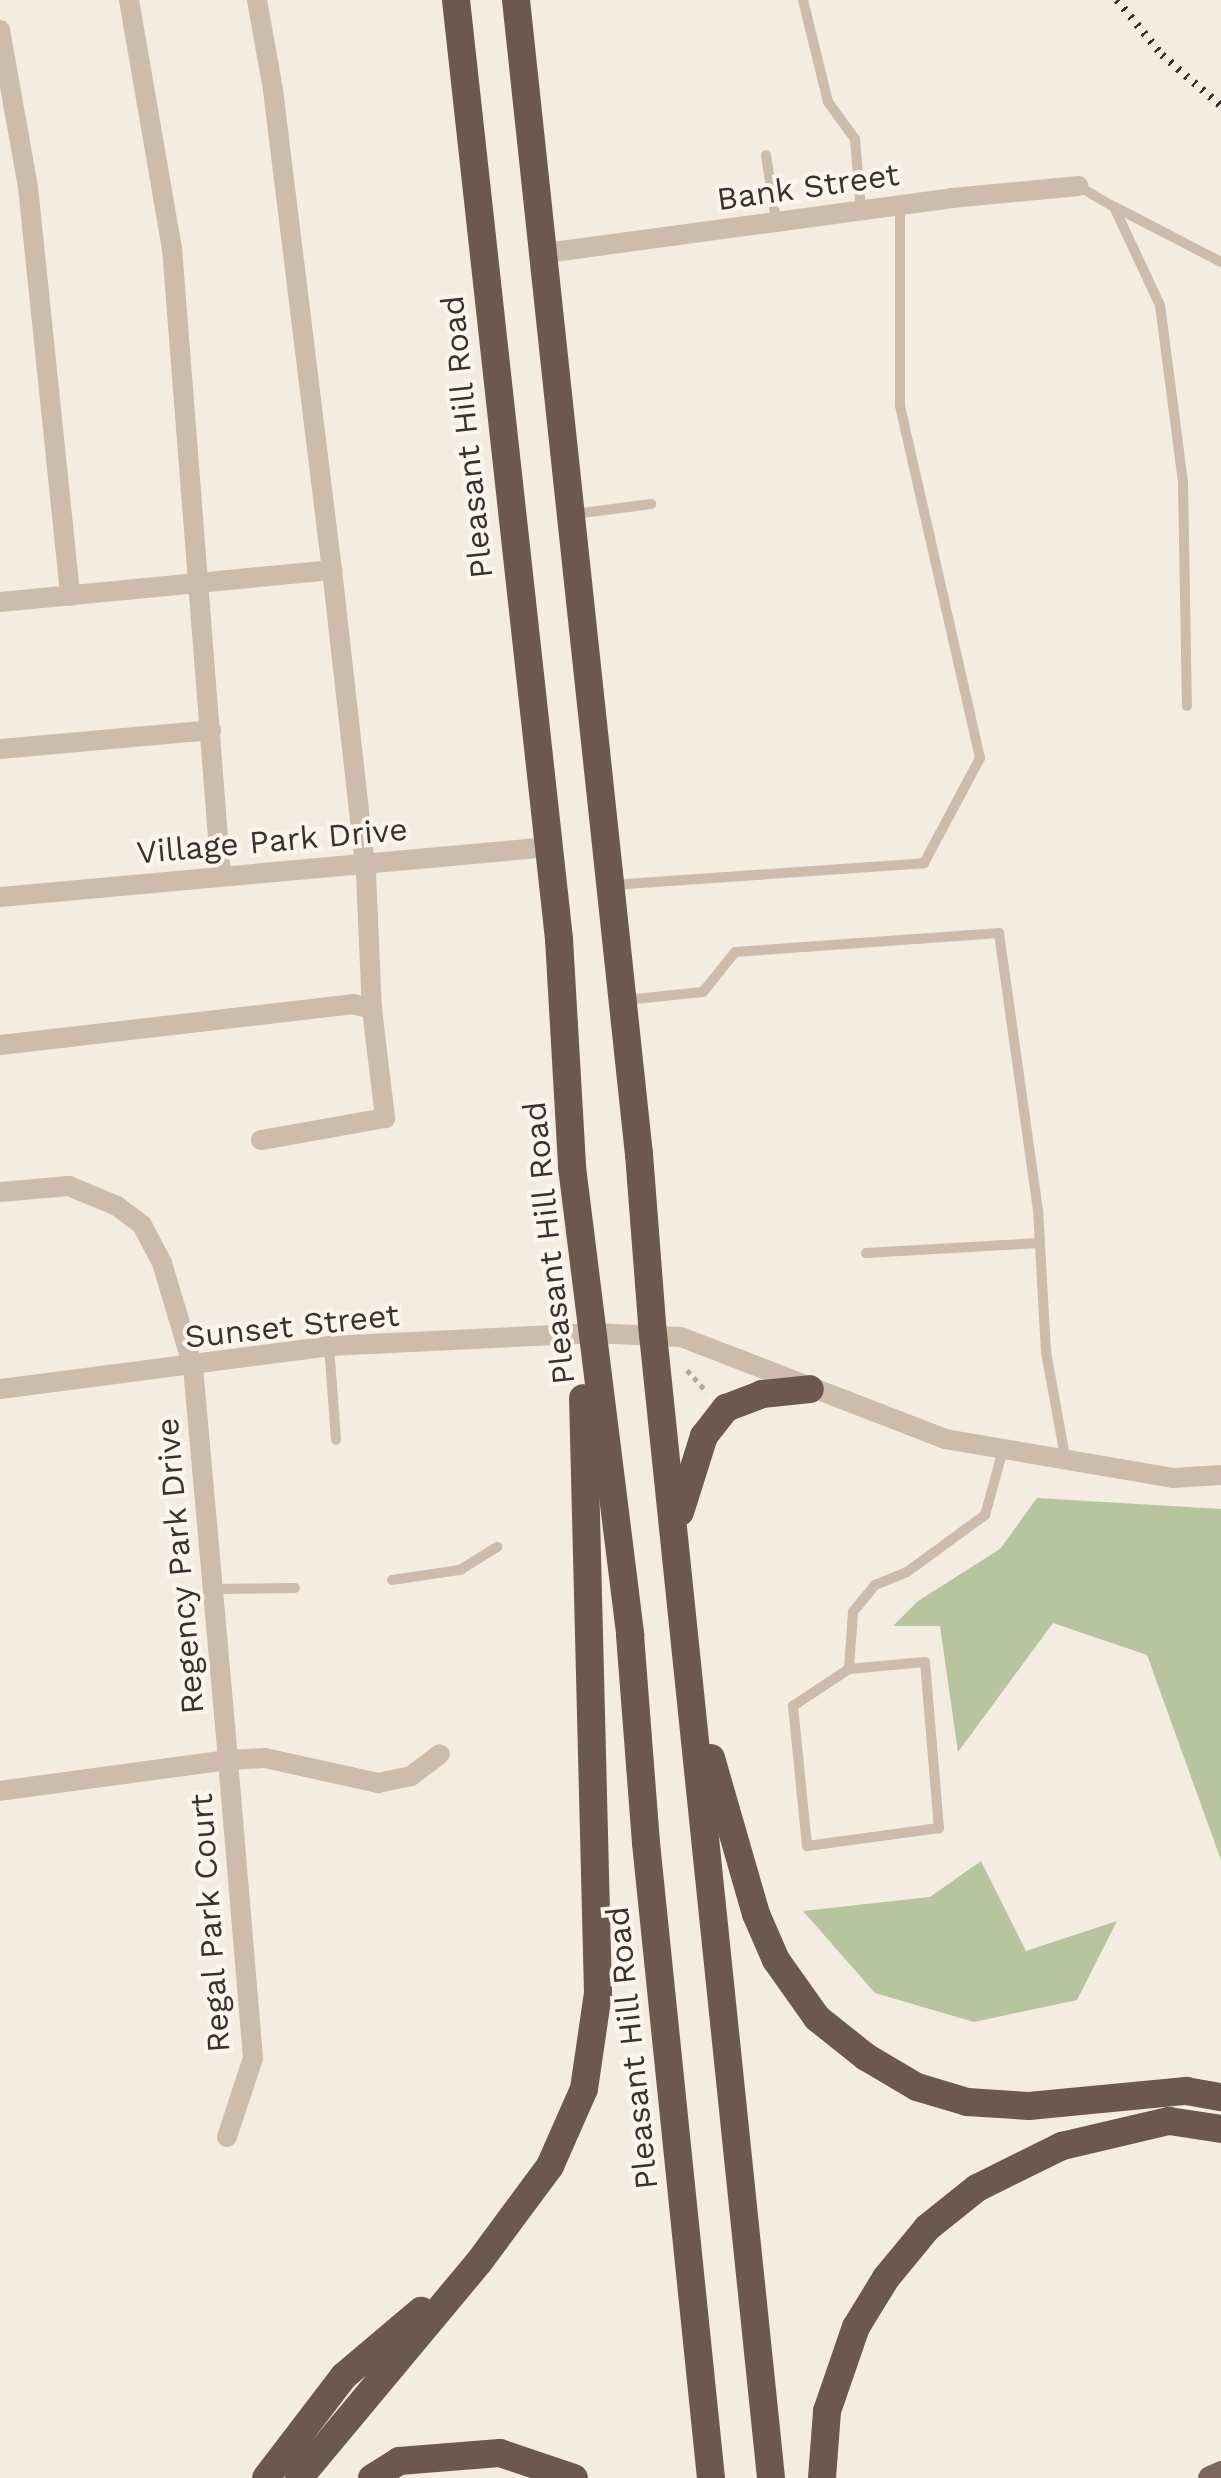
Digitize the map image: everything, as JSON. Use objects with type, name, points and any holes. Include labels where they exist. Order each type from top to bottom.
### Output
[{"type":"highway","name":"Pleasant Hill Road","points":[[456,0],[549,847],[572,1167],[630,1635],[646,1843],[711,2478]]},
{"type":"highway","points":[[516,0],[573,514],[771,2478]]},
{"type":"highway","points":[[299,2478],[479,2262],[550,2166],[584,2089],[598,1993],[582,1381],[592,1333]]},
{"type":"highway","points":[[675,1538],[684,1486],[704,1436],[726,1408],[762,1394],[810,1389]]},
{"type":"highway","points":[[692,1693],[756,1914],[776,1960],[816,2018],[866,2057],[917,2086],[967,2102],[1029,2106],[1186,2091],[1221,2097]]},
{"type":"highway","points":[[822,2478],[826,2411],[856,2327],[886,2278],[928,2228],[977,2188],[1062,2146],[1169,2122],[1221,2129]]},
{"type":"highway","points":[[1062,2146],[1180,2140],[1221,2146]]},
{"type":"highway","points":[[266,2478],[344,2376],[479,2262]]},
{"type":"highway","points":[[372,2478],[399,2461],[500,2453],[574,2478]]},
{"type":"main road","points":[[1210,2478],[1221,2473]]},
{"type":"street","points":[[129,0],[172,248],[202,585],[222,876]]},
{"type":"street","points":[[258,0],[273,90],[332,570],[364,864],[372,1009],[385,1118],[261,1140]]},
{"type":"street","points":[[0,30],[28,187],[70,596]]},
{"type":"street","name":"Bank Street","points":[[546,253],[900,204],[1078,186]]},
{"type":"street","points":[[0,602],[332,570]]},
{"type":"street","points":[[0,749],[212,730]]},
{"type":"street","name":"Village Park Drive","points":[[0,897],[549,847]]},
{"type":"street","points":[[0,1045],[353,1004],[372,1009]]},
{"type":"street","name":"Regency Park Drive","points":[[0,1192],[69,1186],[117,1206],[142,1225],[162,1263],[193,1367],[228,1760]]},
{"type":"street","name":"Sunset Street","points":[[0,1388],[193,1367],[328,1346],[592,1333],[681,1338],[945,1439],[1173,1478],[1221,1475]]},
{"type":"street","name":"Regency Park Drive","points":[[0,1792],[265,1758],[378,1782],[411,1776],[440,1754]]},
{"type":"street","name":"Regal Park Court","points":[[226,2137],[253,2058],[228,1760]]},
{"type":"lane","points":[[803,0],[828,102],[855,138],[861,210]]},
{"type":"lane","points":[[766,155],[776,221]]},
{"type":"lane","points":[[1078,186],[1221,262]]},
{"type":"lane","points":[[611,886],[924,864],[980,758],[900,406],[900,204]]},
{"type":"lane","points":[[1114,206],[1160,306],[1183,481],[1188,706]]},
{"type":"lane","points":[[573,514],[651,504]]},
{"type":"lane","points":[[623,1000],[703,992],[735,952],[999,933],[1040,1243],[1046,1352],[1066,1462]]},
{"type":"lane","points":[[866,1253],[1040,1243]]},
{"type":"lane","points":[[328,1346],[336,1440]]},
{"type":"lane","points":[[849,1668],[853,1612],[876,1585],[907,1572],[985,1515],[1004,1450]]},
{"type":"lane","points":[[392,1580],[460,1570],[497,1547]]},
{"type":"lane","points":[[212,1589],[295,1588]]},
{"type":"lane","points":[[925,1662],[939,1828],[807,1846],[793,1706],[849,1668],[925,1662]]},
{"type":"green space","points":[[1037,1498],[1221,1509],[1221,1860],[1147,1655],[1053,1623],[958,1752],[940,1626],[893,1626],[918,1601],[1000,1549]]},
{"type":"green space","points":[[981,1861],[1026,1951],[1117,1921],[1077,2000],[974,2022],[875,1993],[803,1911],[930,1897]]},
{"type":"railway","points":[[1117,0],[1162,55],[1221,106]]}]
